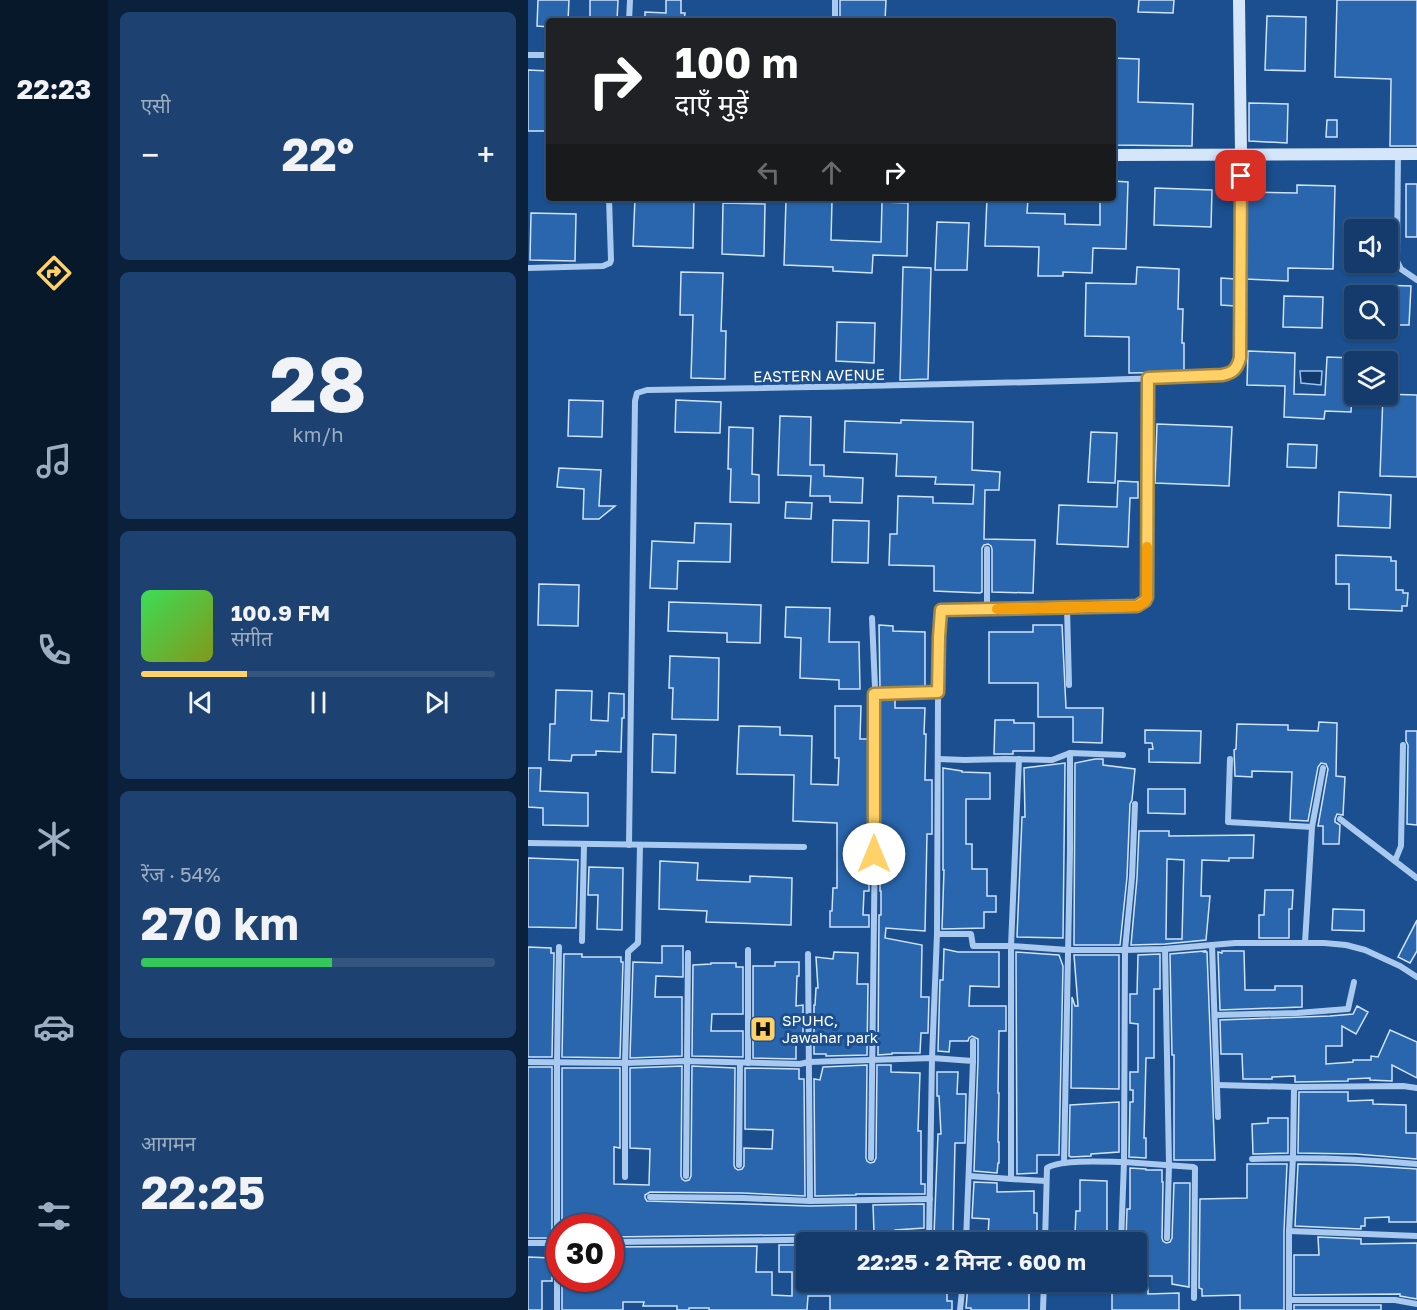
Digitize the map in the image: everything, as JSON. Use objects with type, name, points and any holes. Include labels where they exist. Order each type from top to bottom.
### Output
[{"type":"street","points":[[629,18],[630,0]]},
{"type":"street","points":[[835,0],[835,18]]},
{"type":"street","points":[[1239,0],[1241,154]]},
{"type":"street","points":[[528,55],[546,55]]},
{"type":"street","name":"EASTERN AVENUE","points":[[629,845],[635,402],[637,393],[647,390],[834,388],[1148,378],[1231,373],[1237,367],[1240,358],[1241,154]]},
{"type":"street","points":[[1398,154],[1397,261],[1401,269],[1417,280]]},
{"type":"street","points":[[1116,155],[1417,154]]},
{"type":"street","points":[[528,268],[603,266],[610,263],[609,201]]},
{"type":"street","points":[[930,1232],[941,610],[1137,606],[1145,601],[1147,597],[1148,378]]},
{"type":"street","points":[[987,549],[987,609]]},
{"type":"street","points":[[1067,607],[1069,685]]},
{"type":"street","points":[[871,1158],[874,694],[872,618]]},
{"type":"street","points":[[874,694],[938,692]]},
{"type":"street","points":[[1395,861],[1401,846],[1403,746]]},
{"type":"street","points":[[938,759],[1052,760],[1070,753],[1123,755]]},
{"type":"street","points":[[1064,1163],[1070,753]]},
{"type":"street","points":[[1011,1179],[1011,946],[1018,759]]},
{"type":"street","points":[[1230,759],[1228,822],[1312,827]]},
{"type":"street","points":[[1305,943],[1312,827],[1323,768]]},
{"type":"street","points":[[1121,1232],[1125,950],[1132,877],[1135,804]]},
{"type":"street","points":[[1341,819],[1417,878]]},
{"type":"street","points":[[528,843],[804,847]]},
{"type":"street","points":[[582,941],[584,844]]},
{"type":"street","points":[[625,1177],[628,952],[638,943],[640,845]]},
{"type":"street","points":[[937,934],[971,934],[973,946],[1068,950],[1324,943],[1365,950],[1417,976]]},
{"type":"street","points":[[1212,945],[1218,1117]]},
{"type":"street","points":[[558,1214],[559,947]]},
{"type":"street","points":[[1165,949],[1169,1165],[1167,1238]]},
{"type":"street","points":[[748,950],[748,1063]]},
{"type":"street","points":[[686,1176],[688,953]]},
{"type":"street","points":[[808,954],[810,1201]]},
{"type":"street","points":[[1215,1015],[1348,1009],[1354,982]]},
{"type":"street","points":[[966,1232],[973,1041]]},
{"type":"street","points":[[528,1062],[686,1061],[800,1064],[932,1058],[973,1061]]},
{"type":"street","points":[[739,1165],[740,1063]]},
{"type":"street","points":[[1217,1085],[1417,1088]]},
{"type":"street","points":[[1289,1310],[1289,1231],[1293,1157],[1293,1091],[1295,1087]]},
{"type":"street","points":[[1252,1159],[1293,1157],[1417,1164]]},
{"type":"street","points":[[1044,1232],[1048,1166],[1064,1163],[1124,1162],[1193,1167],[1196,1169],[1194,1298]]},
{"type":"street","points":[[969,1176],[1046,1181]]},
{"type":"street","points":[[651,1197],[810,1201],[930,1199]]},
{"type":"street","points":[[1289,1231],[1417,1236]]},
{"type":"street","points":[[624,1242],[796,1240]]},
{"type":"street","points":[[528,1243],[546,1243]]},
{"type":"street","points":[[557,1292],[557,1310]]},
{"type":"street","points":[[960,1310],[962,1292]]},
{"type":"street","points":[[1043,1310],[1044,1292]]},
{"type":"street","points":[[1288,1300],[1395,1300],[1417,1304]]},
{"type":"water","points":[[1300,371],[1322,371],[1321,385],[1301,383]]},
{"type":"building","points":[[538,0],[569,0],[568,18],[546,18],[546,27],[537,26]]},
{"type":"building","points":[[590,0],[618,0],[617,18],[590,18]]},
{"type":"building","points":[[666,0],[681,0],[681,13],[685,13],[684,18],[645,18],[645,12],[666,13]]},
{"type":"building","points":[[840,0],[886,0],[885,18],[840,18]]},
{"type":"building","points":[[1139,0],[1174,0],[1173,13],[1138,12]]},
{"type":"building","points":[[1337,0],[1417,0],[1417,146],[1390,146],[1391,79],[1335,77]]},
{"type":"building","points":[[1267,16],[1306,17],[1305,71],[1265,70]]},
{"type":"building","points":[[1116,58],[1139,59],[1138,102],[1193,104],[1192,146],[1116,145]]},
{"type":"building","points":[[528,70],[546,71],[546,131],[528,131]]},
{"type":"building","points":[[1249,103],[1288,104],[1287,143],[1249,141]]},
{"type":"building","points":[[1327,120],[1337,120],[1337,137],[1326,137]]},
{"type":"building","points":[[1116,181],[1128,182],[1126,249],[1093,248],[1092,273],[1063,272],[1063,276],[1038,276],[1039,247],[985,246],[987,201],[1028,201],[1027,213],[1065,214],[1065,224],[1100,225],[1100,201],[1116,201]]},
{"type":"building","points":[[1406,184],[1417,184],[1417,237],[1406,237]]},
{"type":"building","points":[[1297,185],[1335,186],[1333,269],[1288,268],[1288,281],[1246,279],[1246,192],[1297,193]]},
{"type":"building","points":[[1155,188],[1212,190],[1211,227],[1154,225]]},
{"type":"building","points":[[635,201],[694,201],[693,248],[633,246]]},
{"type":"building","points":[[786,201],[832,201],[831,240],[881,242],[882,202],[908,203],[907,256],[873,255],[872,273],[833,271],[833,267],[784,265]]},
{"type":"building","points":[[723,203],[765,204],[764,256],[722,254]]},
{"type":"building","points":[[531,213],[576,214],[575,261],[530,260]]},
{"type":"building","points":[[937,222],[969,223],[967,270],[935,270]]},
{"type":"building","points":[[903,267],[931,268],[928,379],[900,380]]},
{"type":"building","points":[[1137,267],[1179,269],[1178,309],[1183,309],[1184,372],[1129,373],[1129,337],[1085,336],[1086,283],[1136,284]]},
{"type":"building","points":[[681,272],[723,273],[721,331],[726,331],[725,379],[691,378],[693,315],[680,315]]},
{"type":"building","points":[[1221,278],[1235,279],[1235,306],[1221,305]]},
{"type":"building","points":[[1398,286],[1411,286],[1409,325],[1398,325]]},
{"type":"building","points":[[1284,296],[1323,297],[1322,328],[1283,327]]},
{"type":"building","points":[[837,322],[875,323],[874,363],[836,361]]},
{"type":"building","points":[[1248,351],[1295,353],[1294,394],[1325,395],[1327,357],[1344,358],[1344,405],[1351,405],[1351,412],[1325,411],[1324,419],[1284,417],[1285,386],[1247,385]]},
{"type":"building","points":[[1398,394],[1417,395],[1417,477],[1380,476],[1383,405],[1398,405]]},
{"type":"building","points":[[569,400],[603,401],[602,437],[568,436]]},
{"type":"building","points":[[676,400],[721,402],[720,433],[675,432]]},
{"type":"building","points":[[780,416],[811,417],[810,465],[824,465],[824,476],[863,478],[862,503],[830,502],[830,496],[810,496],[811,476],[778,475]]},
{"type":"building","points":[[901,420],[973,422],[972,470],[1000,472],[999,490],[985,490],[984,539],[1035,540],[1033,593],[992,592],[992,549],[988,544],[982,548],[982,592],[980,593],[934,591],[934,566],[889,565],[890,534],[897,534],[898,496],[933,497],[933,503],[973,504],[974,485],[935,484],[936,477],[896,476],[897,454],[844,452],[845,421],[901,423]]},
{"type":"building","points":[[1157,424],[1232,427],[1229,486],[1155,483]]},
{"type":"building","points":[[729,427],[753,428],[752,474],[759,475],[759,503],[730,502]]},
{"type":"building","points":[[1091,432],[1117,433],[1115,483],[1088,482]]},
{"type":"building","points":[[1288,444],[1317,445],[1316,468],[1287,467]]},
{"type":"building","points":[[559,468],[601,470],[599,506],[615,506],[599,519],[583,519],[584,489],[557,487]]},
{"type":"building","points":[[1118,481],[1138,482],[1138,498],[1130,498],[1128,547],[1057,544],[1059,505],[1117,507]]},
{"type":"building","points":[[1339,492],[1391,495],[1390,528],[1338,526]]},
{"type":"building","points":[[786,502],[812,503],[811,519],[785,518]]},
{"type":"building","points":[[833,520],[869,521],[868,563],[832,562]]},
{"type":"building","points":[[695,523],[731,524],[730,562],[678,561],[677,589],[650,588],[652,541],[694,543]]},
{"type":"building","points":[[1336,555],[1391,557],[1391,561],[1396,561],[1396,590],[1408,593],[1407,606],[1402,606],[1402,611],[1349,609],[1349,584],[1336,584]]},
{"type":"building","points":[[539,584],[579,585],[578,626],[538,625]]},
{"type":"building","points":[[669,602],[761,605],[760,643],[727,642],[727,633],[668,631]]},
{"type":"building","points":[[786,607],[830,608],[829,642],[859,642],[860,689],[839,689],[839,680],[800,678],[801,638],[785,637]]},
{"type":"building","points":[[879,625],[893,626],[893,631],[925,632],[925,687],[880,689]]},
{"type":"building","points":[[1033,625],[1062,625],[1066,708],[1103,708],[1102,743],[1073,742],[1073,717],[1038,717],[1038,683],[989,683],[989,632],[1033,632]]},
{"type":"building","points":[[670,656],[719,658],[718,720],[672,719],[673,688],[669,688]]},
{"type":"building","points":[[556,690],[592,691],[591,720],[608,721],[609,693],[624,694],[621,752],[596,751],[596,755],[572,755],[571,761],[549,760],[550,724],[555,724]]},
{"type":"building","points":[[880,699],[895,699],[895,708],[925,708],[925,780],[932,780],[932,834],[927,834],[925,931],[886,928],[885,938],[922,945],[921,997],[929,997],[928,1033],[921,1033],[920,1053],[878,1055],[879,915],[881,915]]},
{"type":"building","points":[[835,706],[861,706],[860,739],[870,739],[869,891],[864,891],[863,915],[869,915],[869,927],[830,927],[833,888],[837,888],[837,823],[793,821],[794,775],[737,774],[739,726],[780,727],[780,735],[812,736],[811,784],[838,785],[839,758],[835,758]]},
{"type":"building","points":[[995,720],[1034,723],[1034,751],[994,754]]},
{"type":"building","points":[[1319,722],[1337,723],[1336,776],[1345,777],[1343,815],[1337,814],[1335,819],[1335,822],[1340,825],[1339,844],[1323,844],[1323,826],[1318,826],[1328,769],[1326,764],[1321,763],[1318,767],[1308,821],[1290,820],[1292,772],[1252,771],[1252,777],[1235,776],[1234,750],[1236,749],[1237,724],[1288,725],[1288,730],[1318,731]]},
{"type":"building","points":[[1145,730],[1201,731],[1200,763],[1149,762],[1149,749],[1153,749],[1152,743],[1145,743]]},
{"type":"building","points":[[1406,731],[1417,731],[1417,825],[1407,824],[1408,745]]},
{"type":"building","points":[[653,734],[676,735],[675,773],[652,772]]},
{"type":"building","points":[[1103,759],[1103,765],[1135,769],[1130,804],[1127,877],[1120,945],[1074,945],[1075,763]]},
{"type":"building","points":[[1065,763],[1063,938],[1017,937],[1022,817],[1025,817],[1024,768]]},
{"type":"building","points":[[528,768],[541,768],[540,791],[588,793],[588,826],[543,825],[543,808],[528,807]]},
{"type":"building","points":[[943,768],[962,772],[990,773],[990,799],[966,799],[966,844],[972,844],[972,869],[987,869],[987,896],[996,896],[996,912],[984,912],[984,928],[942,929]]},
{"type":"building","points":[[1148,789],[1185,789],[1185,814],[1148,813]]},
{"type":"building","points":[[1139,831],[1169,831],[1169,836],[1254,835],[1253,858],[1229,858],[1229,861],[1202,860],[1201,896],[1210,896],[1206,940],[1131,945]],"holes":[[[1167,859],[1184,860],[1182,939],[1166,939]]]},
{"type":"building","points":[[528,858],[578,860],[576,928],[528,927]]},
{"type":"building","points":[[660,861],[698,863],[697,880],[750,882],[750,876],[792,878],[791,925],[706,922],[707,911],[659,909]]},
{"type":"building","points":[[589,867],[623,868],[622,930],[597,929],[598,895],[588,895]]},
{"type":"building","points":[[1265,890],[1293,890],[1292,909],[1289,909],[1289,938],[1259,938],[1259,915],[1264,915]]},
{"type":"building","points":[[1333,909],[1364,910],[1364,931],[1332,930]]},
{"type":"building","points":[[1417,920],[1417,951],[1410,963],[1398,957]]},
{"type":"building","points":[[662,946],[683,946],[683,977],[656,976],[655,997],[682,997],[682,1056],[630,1058],[633,962],[662,963]]},
{"type":"building","points":[[528,947],[551,948],[551,953],[554,953],[552,1057],[528,1057]]},
{"type":"building","points":[[944,949],[958,952],[999,952],[999,987],[970,986],[969,1006],[1006,1006],[1006,1031],[999,1031],[999,1163],[997,1173],[974,1171],[978,1039],[972,1036],[968,1041],[950,1041],[949,1052],[938,1051],[940,980],[943,980]]},
{"type":"building","points":[[1222,951],[1244,951],[1245,990],[1275,990],[1275,986],[1302,986],[1302,1007],[1220,1010],[1218,952],[1222,953]]},
{"type":"building","points":[[834,952],[858,953],[857,984],[868,984],[867,1055],[814,1054],[814,1005],[816,988],[818,988],[816,957],[833,959]]},
{"type":"building","points":[[1016,952],[1059,955],[1063,966],[1059,1155],[1037,1155],[1037,1173],[1017,1174]]},
{"type":"building","points":[[1207,952],[1215,1160],[1174,1160],[1174,1055],[1172,1055],[1170,954]]},
{"type":"building","points":[[564,954],[582,954],[582,957],[621,957],[621,962],[623,962],[620,1058],[562,1057]]},
{"type":"building","points":[[1160,954],[1160,989],[1154,989],[1154,1058],[1146,1058],[1144,1138],[1146,1138],[1146,1158],[1129,1157],[1130,1102],[1133,1102],[1130,1072],[1138,1072],[1138,1024],[1130,1023],[1130,994],[1137,994],[1138,955]]},
{"type":"building","points":[[1074,955],[1119,955],[1119,1089],[1071,1088],[1072,997],[1075,1006],[1078,1006]]},
{"type":"building","points":[[775,962],[799,962],[796,1006],[803,1005],[803,1037],[796,1036],[796,1059],[753,1058],[753,966],[775,966]]},
{"type":"building","points":[[736,963],[736,967],[743,967],[743,1014],[712,1014],[711,1031],[743,1031],[743,1057],[692,1056],[693,965]]},
{"type":"building","points":[[1357,1006],[1368,1012],[1356,1034],[1342,1026],[1342,1046],[1326,1046],[1326,1064],[1371,1060],[1371,1056],[1378,1057],[1390,1030],[1417,1042],[1417,1078],[1392,1065],[1392,1081],[1370,1080],[1370,1078],[1348,1079],[1348,1081],[1295,1082],[1295,1076],[1243,1079],[1242,1054],[1221,1054],[1220,1020],[1353,1014]]},
{"type":"building","points":[[867,1065],[866,1158],[870,1163],[876,1158],[877,1065],[891,1065],[891,1072],[920,1073],[918,1131],[921,1131],[921,1184],[925,1184],[925,1194],[815,1196],[814,1079],[820,1080],[823,1067]]},
{"type":"building","points":[[682,1066],[681,1176],[685,1181],[691,1176],[692,1066],[735,1068],[734,1165],[738,1170],[744,1166],[744,1148],[772,1149],[773,1130],[745,1129],[745,1068],[799,1069],[799,1079],[804,1079],[805,1196],[650,1192],[645,1195],[645,1198],[647,1201],[810,1206],[856,1205],[856,1232],[624,1237],[624,1214],[562,1214],[562,1068],[620,1068],[620,1148],[614,1147],[614,1184],[649,1185],[650,1149],[630,1148],[630,1068]]},
{"type":"building","points":[[528,1067],[552,1067],[552,1214],[546,1214],[546,1238],[528,1238]]},
{"type":"building","points":[[937,1072],[958,1072],[957,1094],[966,1094],[965,1143],[955,1143],[953,1232],[934,1232],[938,1134],[941,1134],[939,1096],[937,1096]]},
{"type":"building","points":[[1299,1092],[1348,1092],[1348,1101],[1373,1100],[1373,1104],[1406,1105],[1406,1133],[1417,1133],[1417,1159],[1355,1154],[1298,1153]]},
{"type":"building","points":[[1119,1102],[1119,1152],[1069,1156],[1070,1105]]},
{"type":"building","points":[[1268,1118],[1288,1118],[1288,1153],[1253,1154],[1252,1124],[1268,1123]]},
{"type":"building","points":[[1247,1164],[1287,1164],[1284,1310],[1240,1310],[1240,1295],[1202,1296],[1202,1289],[1199,1288],[1200,1199],[1247,1198]]},
{"type":"building","points":[[1298,1164],[1417,1169],[1417,1222],[1389,1222],[1389,1217],[1365,1218],[1365,1226],[1361,1226],[1361,1229],[1295,1226]]},
{"type":"building","points":[[1130,1168],[1162,1170],[1162,1238],[1166,1243],[1170,1242],[1174,1183],[1190,1183],[1189,1287],[1172,1284],[1172,1276],[1148,1276],[1148,1294],[1179,1293],[1179,1310],[1112,1310],[1112,1292],[1147,1292],[1147,1232],[1126,1232],[1127,1209],[1130,1209]]},
{"type":"building","points":[[1080,1180],[1107,1181],[1107,1232],[1075,1232],[1076,1211],[1080,1211]]},
{"type":"building","points":[[974,1182],[997,1183],[997,1192],[1034,1191],[1037,1232],[988,1232],[989,1219],[972,1218]]},
{"type":"building","points":[[924,1204],[924,1228],[874,1232],[873,1205]]},
{"type":"building","points":[[1318,1237],[1361,1239],[1361,1244],[1417,1243],[1417,1299],[1400,1296],[1400,1294],[1294,1295],[1294,1255],[1319,1255]]},
{"type":"building","points":[[779,1245],[796,1245],[796,1292],[947,1292],[947,1301],[952,1301],[952,1310],[830,1310],[830,1296],[808,1296],[807,1310],[689,1308],[689,1310],[677,1310],[677,1306],[643,1306],[644,1302],[623,1302],[623,1310],[562,1310],[562,1292],[624,1292],[624,1247],[757,1246],[756,1272],[772,1272],[772,1295],[792,1296],[792,1272],[779,1272]]},
{"type":"building","points":[[528,1257],[546,1258],[546,1281],[542,1281],[542,1310],[528,1310]]},
{"type":"building","points":[[967,1292],[1029,1292],[1029,1310],[971,1310],[971,1308],[966,1308]]},
{"type":"building","points":[[1294,1305],[1381,1305],[1381,1310],[1294,1310]]},
{"type":"slow traffic","points":[[997,609],[1137,606],[1142,604],[1147,597],[1147,547]]},
{"type":"place","name":"SPUHC, Jawahar park","points":[[763,1029]]},
{"type":"route","points":[[874,854],[874,694],[938,692],[941,610],[1137,606],[1145,601],[1147,597],[1148,378],[1222,375],[1231,373],[1237,367],[1240,358],[1241,176]]}]
